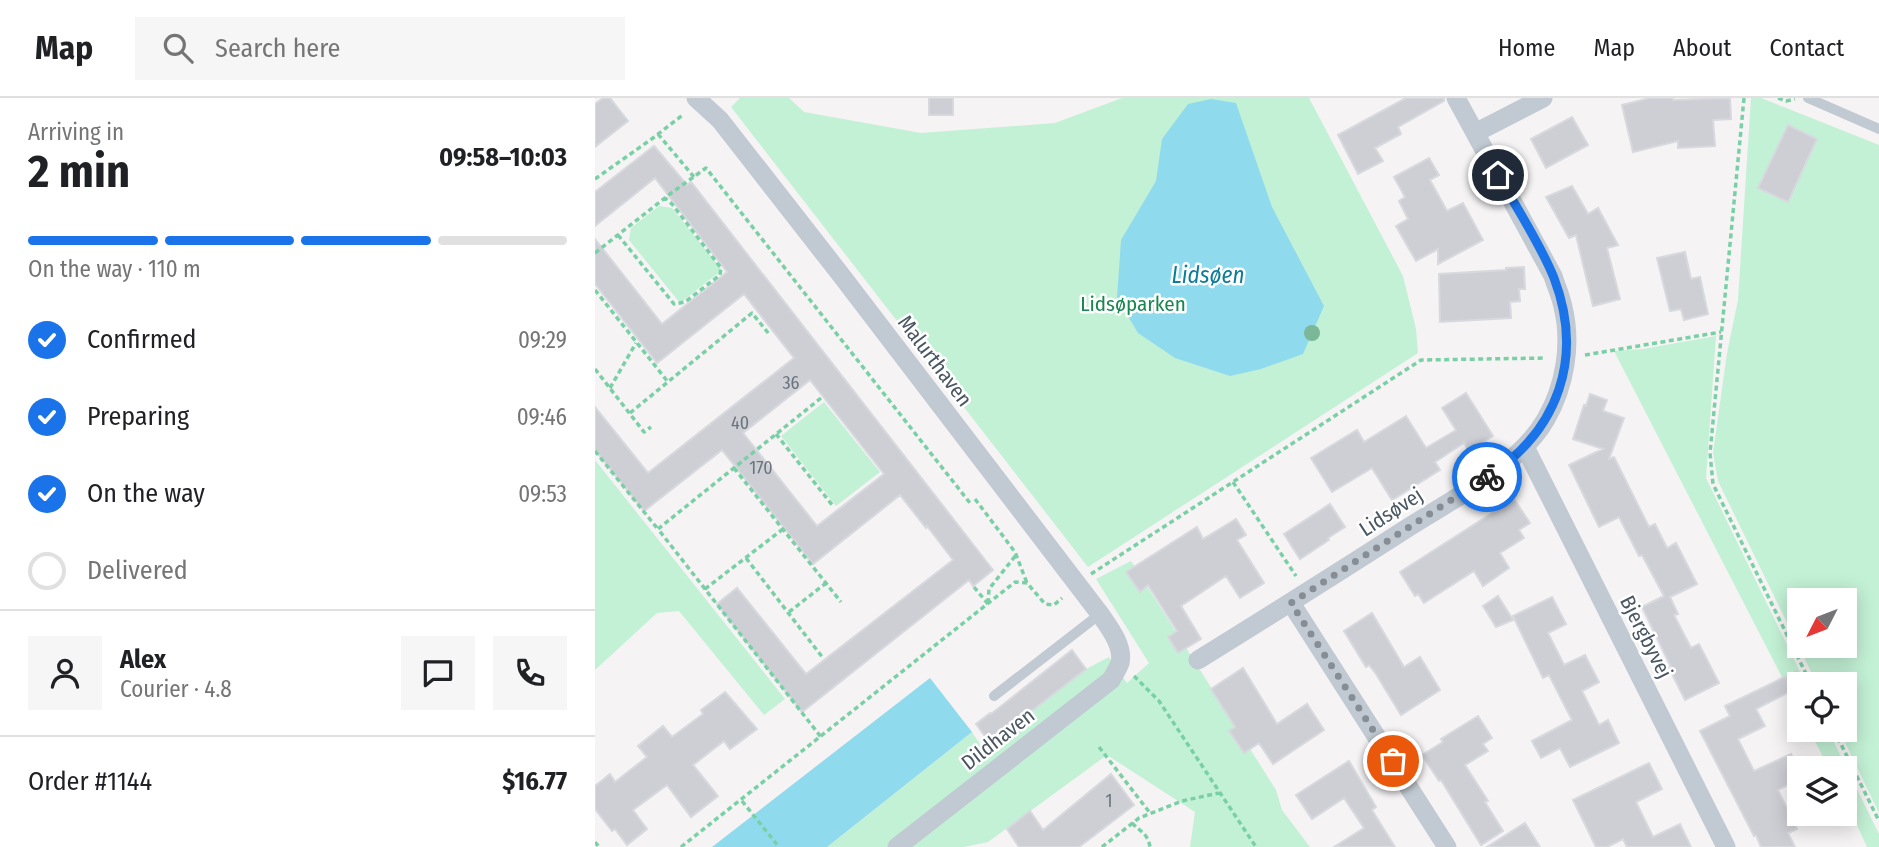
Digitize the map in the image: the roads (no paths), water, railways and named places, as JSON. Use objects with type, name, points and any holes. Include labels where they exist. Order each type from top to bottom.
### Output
[{"type":"street","name":"Lidsøvej","points":[[1198,660],[1494,472],[1525,447],[1545,421],[1559,390],[1566,358],[1563,308],[1553,276],[1456,98]]},
{"type":"street","points":[[1475,133],[1543,98]]},
{"type":"street","name":"Malurthaven","points":[[697,99],[720,120],[809,233],[1100,614],[1117,643],[1120,662]]},
{"type":"street","name":"Bjergbyvej","points":[[1525,447],[1726,847]]},
{"type":"street","points":[[1299,598],[1447,847]]},
{"type":"street","name":"Dildhaven","points":[[897,847],[1111,680],[1120,662]]},
{"type":"lane","points":[[1808,98],[1879,129]]},
{"type":"lane","points":[[993,696],[1100,614]]},
{"type":"water","name":"Lidsøen","points":[[1211,99],[1236,103],[1272,207],[1324,306],[1303,354],[1261,369],[1230,376],[1175,358],[1138,333],[1117,298],[1121,240],[1156,181],[1162,139],[1188,104]]},
{"type":"water","points":[[930,678],[972,732],[827,847],[712,847]]},
{"type":"park label","name":"Lidsøparken","points":[[1133,304]]}]
